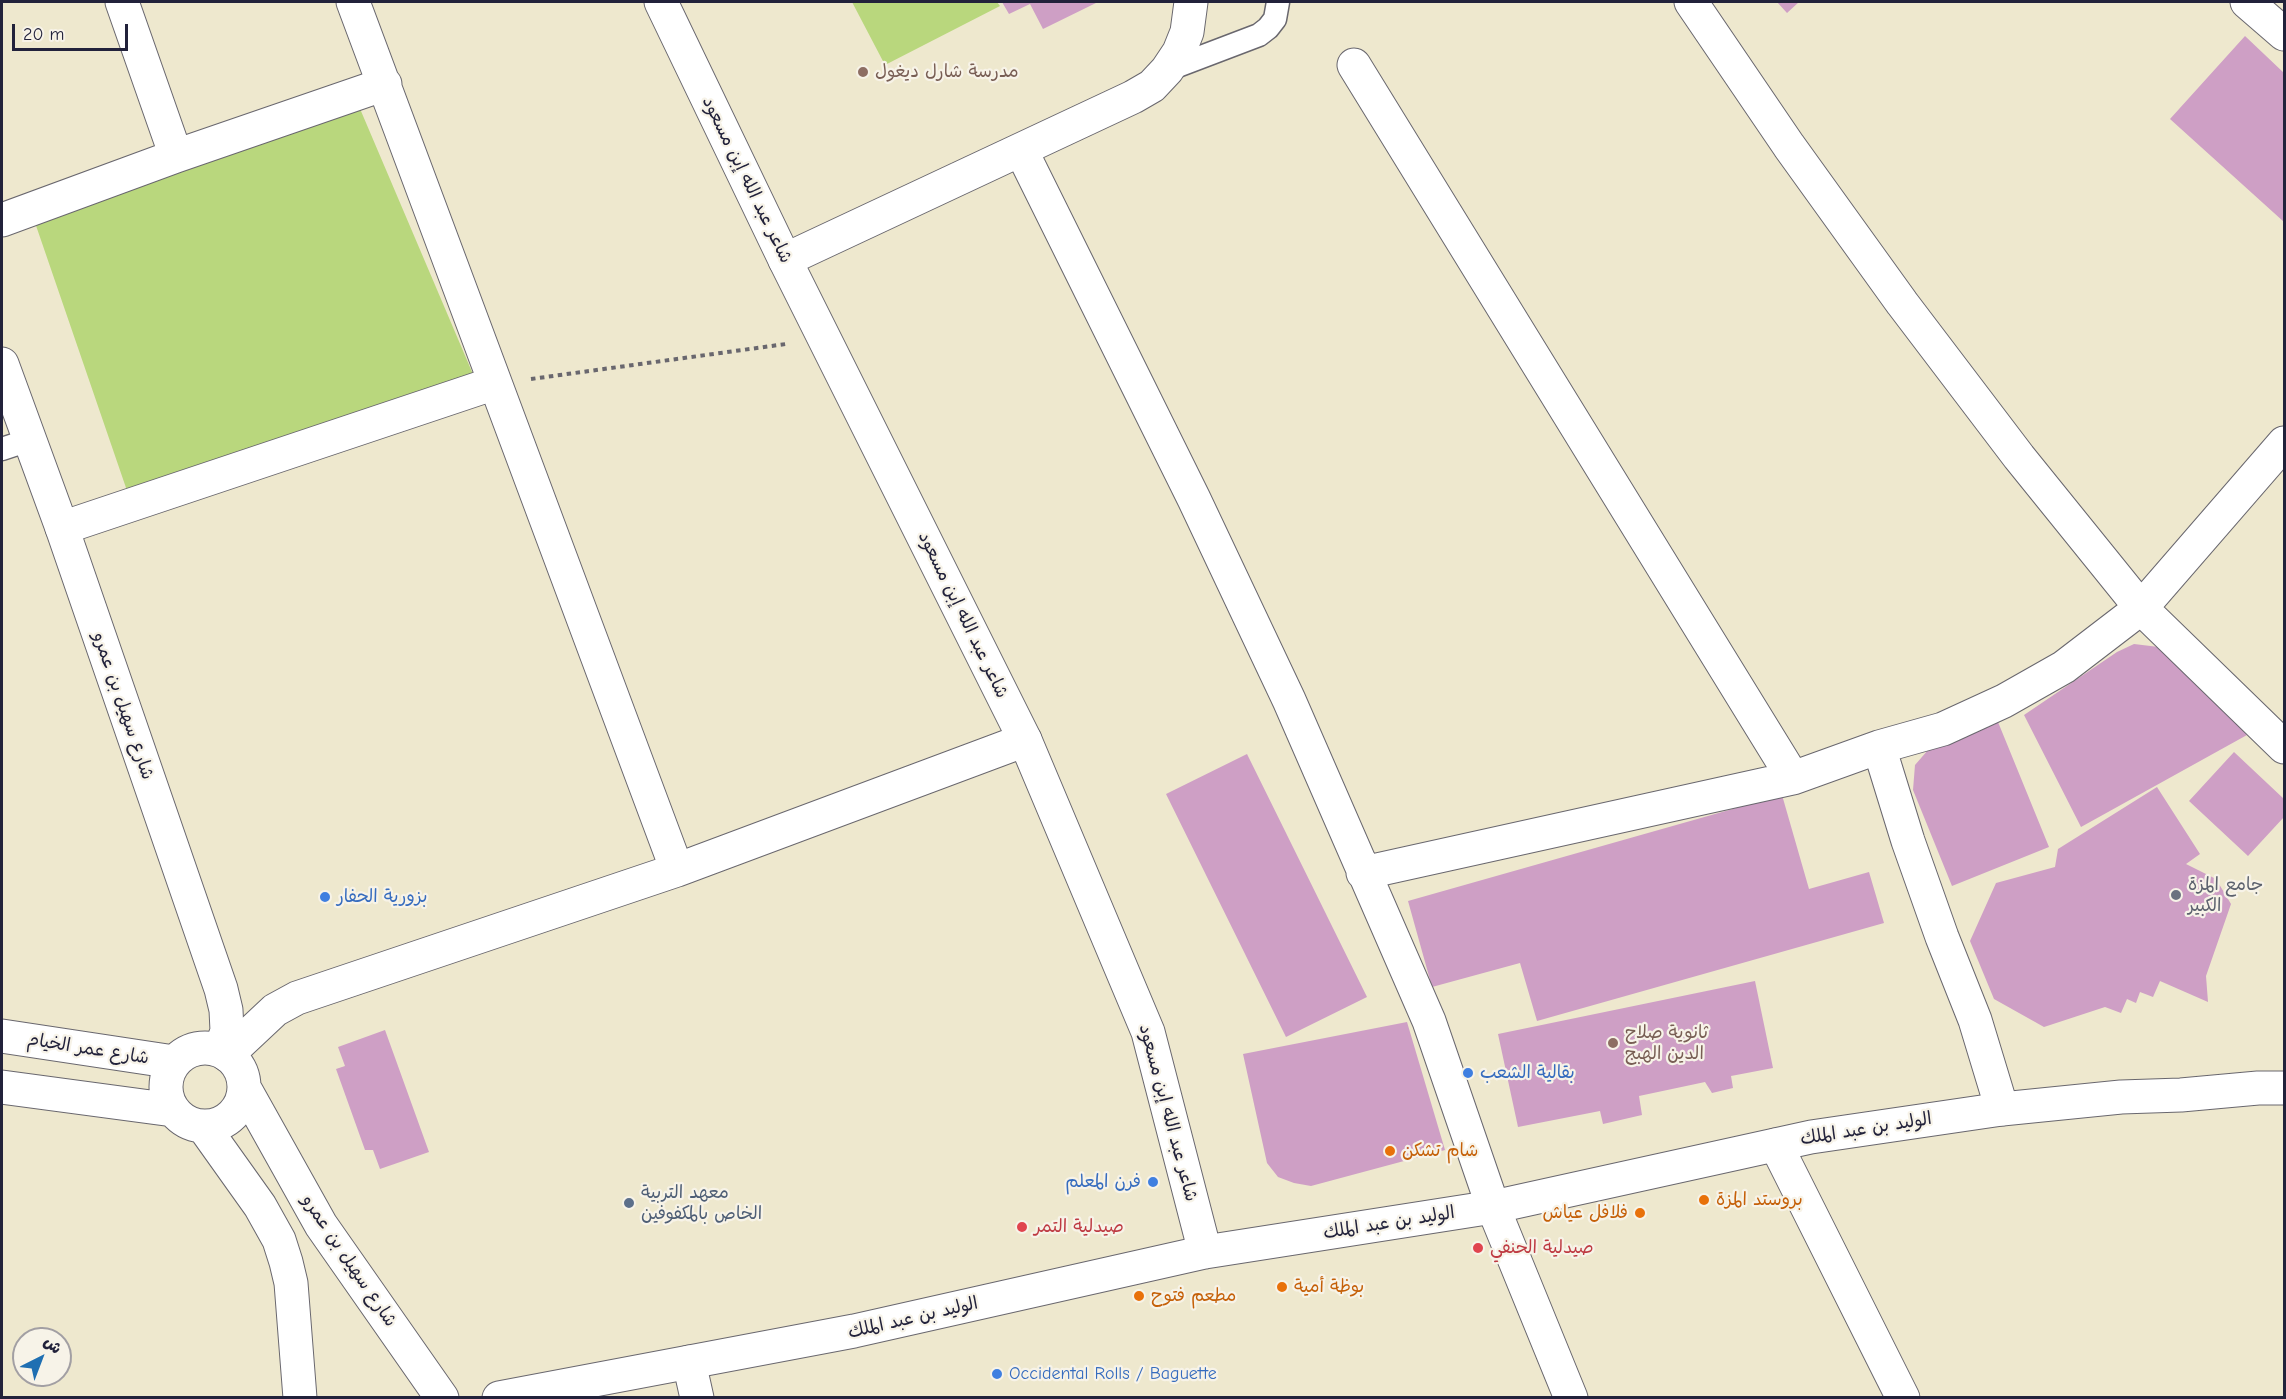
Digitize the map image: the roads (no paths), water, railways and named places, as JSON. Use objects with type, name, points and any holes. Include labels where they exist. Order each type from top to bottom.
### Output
[{"type":"street","points":[[122,2],[176,156]]},
{"type":"street","points":[[353,2],[677,870]]},
{"type":"street","name":"شاعر عبد الله إبن مسعود","points":[[661,2],[785,260],[1025,740],[1148,1032],[1205,1252]]},
{"type":"street","points":[[785,260],[1133,98],[1152,86],[1179,52],[1187,32],[1191,2]]},
{"type":"street","points":[[1691,2],[1789,146],[1902,303],[2019,457],[2141,608],[2284,747]]},
{"type":"street","points":[[2247,2],[2284,34]]},
{"type":"street","points":[[1354,64],[1793,778]]},
{"type":"street","points":[[2,220],[176,156],[385,84]]},
{"type":"street","points":[[1021,150],[1199,509],[1289,700],[1429,1021],[1493,1207],[1571,1398]]},
{"type":"street","name":"شارع سهيل بن عمرو","points":[[2,364],[15,444],[62,528],[221,989],[226,1010],[227,1031],[224,1053]]},
{"type":"street","points":[[62,528],[495,384]]},
{"type":"street","points":[[1363,873],[1793,778],[1879,747],[1943,729],[2004,701],[2064,667],[2141,608],[2284,443]]},
{"type":"street","points":[[224,1053],[275,1010],[297,998],[677,870],[1025,740]]},
{"type":"street","points":[[1879,747],[1908,841],[1942,937],[1975,1020],[2002,1109]]},
{"type":"street","name":"شارع عمر الخيام","points":[[2,1036],[174,1062]]},
{"type":"street","points":[[207,1048],[224,1053],[239,1066],[245,1081],[243,1101],[227,1120],[216,1125],[192,1124],[173,1110],[167,1099],[168,1073],[174,1062],[195,1049],[207,1048]]},
{"type":"street","points":[[2,1087],[173,1110]]},
{"type":"street","name":"الوليد بن عبد الملك","points":[[499,1398],[854,1331],[1205,1252],[1493,1207],[1822,1136],[2002,1109],[2121,1097],[2181,1095],[2258,1088],[2284,1089]]},
{"type":"street","name":"شارع سهيل بن عمرو","points":[[245,1089],[321,1224],[442,1398]]},
{"type":"street","points":[[203,1126],[260,1206],[279,1240],[291,1283],[300,1398]]},
{"type":"street","points":[[1776,1145],[1903,1398]]},
{"type":"street","points":[[279,1240],[321,1224]]},
{"type":"street","points":[[689,1362],[697,1398]]},
{"type":"lane","points":[[1167,70],[1259,35],[1275,19],[1278,2]]},
{"type":"place","name":"مدرسة شارل ديغول","points":[[863,72]]},
{"type":"place","name":"جامع المزة الكبير","points":[[2176,895]]},
{"type":"place","name":"بزورية الحفار","points":[[325,897]]},
{"type":"place","name":"ثانوية صلاح الدين الهبج","points":[[1613,1043]]},
{"type":"place","name":"بقالية الشعب","points":[[1468,1073]]},
{"type":"place","name":"شام تشكن","points":[[1390,1151]]},
{"type":"place","name":"فرن المعلم","points":[[1153,1182]]},
{"type":"place","name":"بروستد المزة","points":[[1704,1200]]},
{"type":"place","name":"معهد التربية الخاص بالمكفوفين","points":[[629,1203]]},
{"type":"place","name":"فلافل عياش","points":[[1640,1213]]},
{"type":"place","name":"صيدلية التمر","points":[[1022,1227]]},
{"type":"place","name":"صيدلية الحنفي","points":[[1478,1248]]},
{"type":"place","name":"بوظة أمية","points":[[1282,1287]]},
{"type":"place","name":"مطعم فتوح","points":[[1139,1296]]},
{"type":"place","name":"Occidental Rolls / Baguette","points":[[997,1374]]}]
